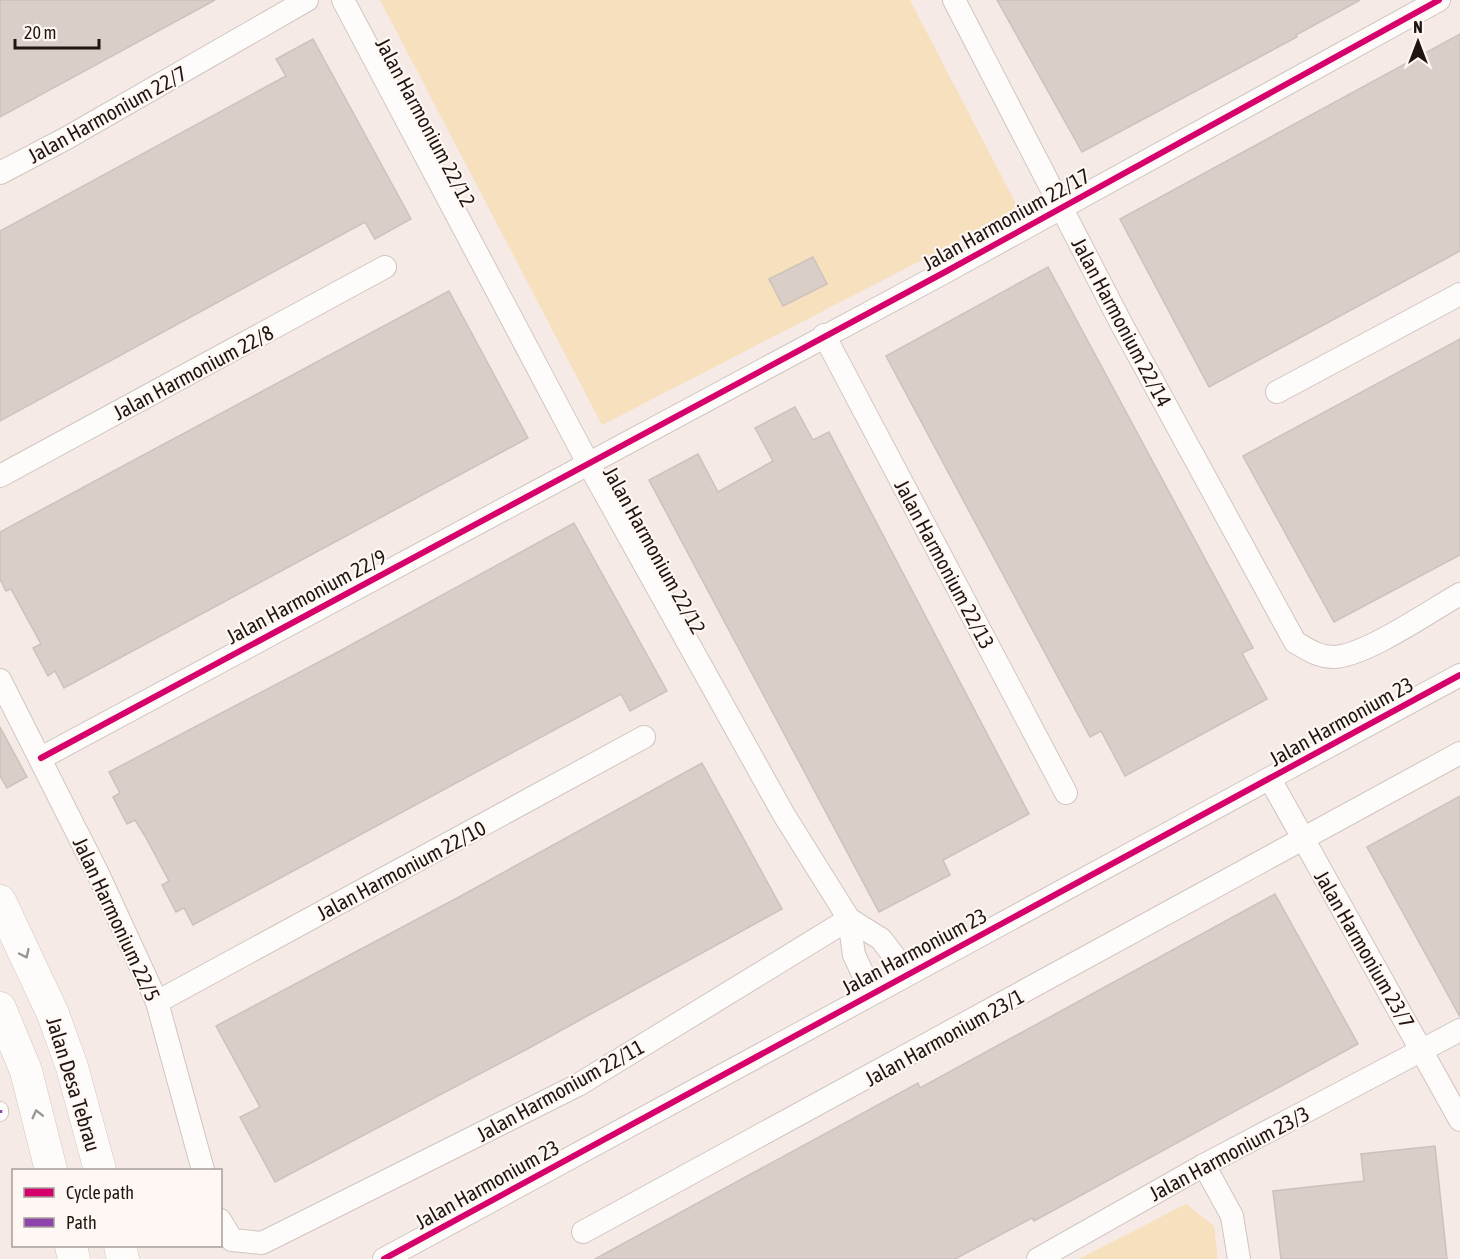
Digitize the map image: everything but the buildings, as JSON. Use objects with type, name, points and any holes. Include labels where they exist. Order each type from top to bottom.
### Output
[{"type":"main road","name":"Jalan Desa Tebrau","points":[[0,901],[53,1014],[72,1067],[100,1169]]},
{"type":"main road","name":"Jalan Desa Tebrau","points":[[0,1008],[26,1071],[51,1169]]},
{"type":"street","name":"Jalan Harmonium 22/7","points":[[0,173],[65,139],[307,0]]},
{"type":"street","name":"Jalan Harmonium 22/12","points":[[343,0],[588,463],[784,815],[849,919],[854,955],[872,993]]},
{"type":"street","name":"Jalan Harmonium 22/14","points":[[954,0],[1061,207],[1295,642],[1314,653],[1332,657],[1354,654],[1460,594]]},
{"type":"street","name":"Jalan Harmonium 22/17","points":[[588,463],[1439,0]]},
{"type":"street","name":"Jalan Harmonium 22/8","points":[[0,476],[385,267]]},
{"type":"street","points":[[1277,392],[1460,294]]},
{"type":"street","name":"Jalan Harmonium 22/13","points":[[824,335],[1066,793]]},
{"type":"street","name":"Jalan Harmonium 22/9","points":[[40,758],[588,463]]},
{"type":"street","name":"Jalan Harmonium 23","points":[[384,1259],[907,973],[1460,675]]},
{"type":"street","name":"Jalan Harmonium 22/5","points":[[0,680],[99,876],[157,1002],[204,1169]]},
{"type":"street","name":"Jalan Harmonium 22/10","points":[[157,1002],[644,737]]},
{"type":"street","name":"Jalan Harmonium 23/1","points":[[583,1232],[1460,753]]},
{"type":"street","name":"Jalan Harmonium 23/7","points":[[1270,779],[1460,1120]]},
{"type":"street","name":"Jalan Harmonium 22/12","points":[[849,919],[881,939],[907,973]]},
{"type":"street","name":"Jalan Harmonium 22/11","points":[[222,1223],[232,1240],[262,1243],[578,1085],[849,919]]},
{"type":"street","name":"Jalan Harmonium 23/3","points":[[1038,1259],[1204,1165],[1460,1030]]},
{"type":"street","points":[[1204,1165],[1232,1216],[1239,1259]]},
{"type":"shaded area","points":[[380,0],[910,0],[1019,210],[602,425]]},
{"type":"shaded area","points":[[1186,1204],[1214,1226],[1218,1259],[1079,1259]]},
{"type":"cycle path","points":[[41,758],[945,272],[1439,0]]},
{"type":"cycle path","points":[[384,1259],[1460,675]]}]
